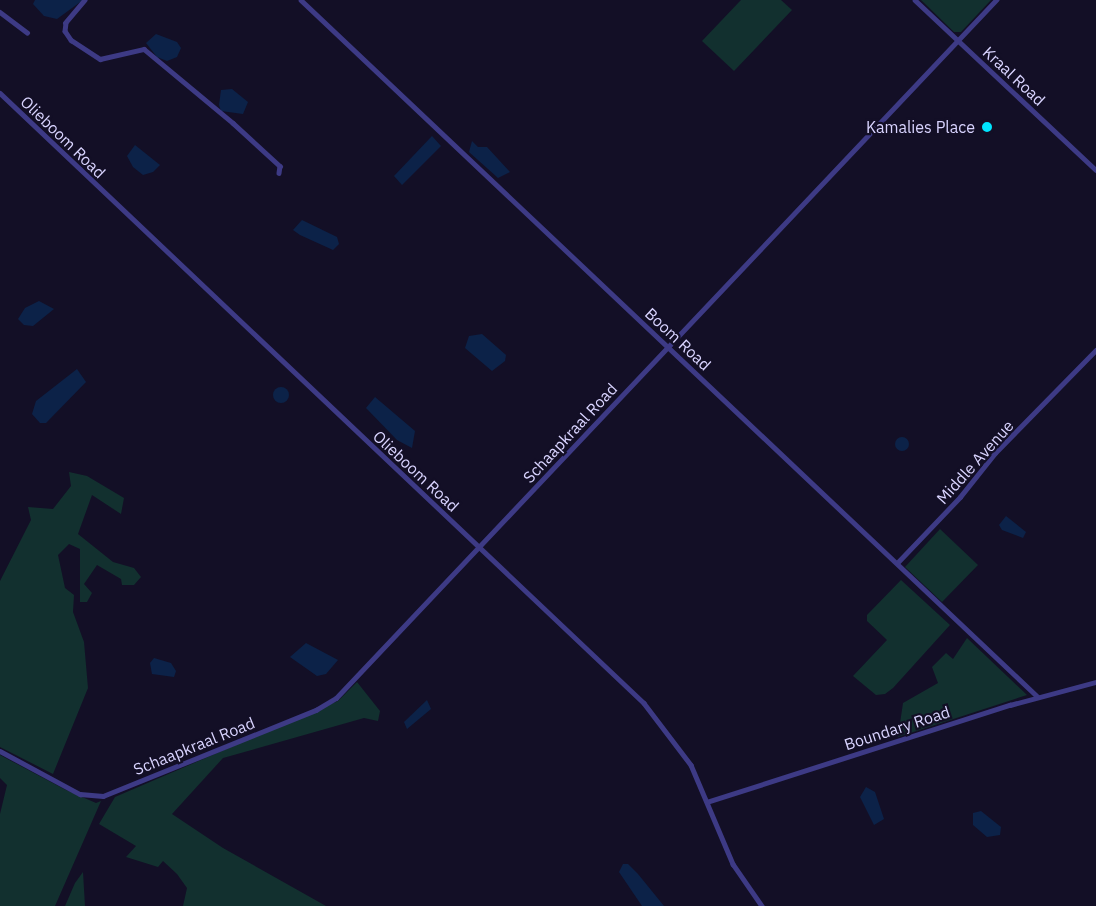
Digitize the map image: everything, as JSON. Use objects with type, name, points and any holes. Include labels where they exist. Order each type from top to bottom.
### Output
[{"type":"street","points":[[85,0],[66,23],[65,31],[71,40],[103,60],[144,49],[233,123],[280,166],[279,173]]},
{"type":"street","name":"Boom Road","points":[[301,0],[1038,697]]},
{"type":"street","name":"Kraal Road","points":[[915,0],[1096,170]]},
{"type":"street","name":"Schaapkraal Road","points":[[0,751],[80,794],[104,796],[327,704],[996,0]]},
{"type":"street","points":[[0,12],[27,32]]},
{"type":"street","name":"Olieboom Road","points":[[0,93],[664,725],[691,765],[733,864],[762,906]]},
{"type":"street","name":"Middle Avenue","points":[[897,563],[960,497],[995,453],[1096,350]]},
{"type":"street","name":"Boundary Road","points":[[707,802],[1038,697],[1096,682]]},
{"type":"green space","points":[[741,0],[781,0],[792,10],[734,71],[702,41]]},
{"type":"green space","points":[[921,0],[991,0],[961,32],[954,32]]},
{"type":"green space","points":[[69,472],[87,476],[124,498],[121,514],[92,495],[78,534],[113,562],[134,568],[141,577],[134,585],[122,585],[121,579],[97,565],[84,584],[92,593],[87,602],[80,602],[80,549],[69,544],[58,555],[65,588],[74,595],[73,612],[84,642],[88,688],[53,774],[0,747],[0,581],[31,520],[28,507],[53,509],[71,486]]},
{"type":"green space","points":[[940,529],[978,565],[942,602],[905,567]]},
{"type":"green space","points":[[901,580],[950,625],[893,688],[885,694],[876,695],[853,676],[887,640],[867,621],[867,615]]},
{"type":"green space","points":[[967,638],[1027,695],[898,737],[903,703],[938,683],[932,667],[946,653],[953,659]]},
{"type":"green space","points":[[357,682],[380,711],[378,721],[364,718],[223,758],[172,814],[223,848],[326,906],[183,906],[187,888],[177,874],[163,861],[158,867],[126,857],[136,846],[99,824],[115,797],[338,701]]},
{"type":"green space","points":[[0,755],[66,790],[96,803],[101,801],[55,906],[0,906],[0,814],[7,785],[0,778]]},
{"type":"green space","points":[[83,872],[85,906],[65,906],[75,883]]},
{"type":"water","points":[[35,0],[83,0],[57,19],[44,16],[33,4]]},
{"type":"water","points":[[156,34],[177,42],[181,48],[177,57],[167,61],[157,57],[146,43]]},
{"type":"water","points":[[232,89],[248,102],[243,114],[221,111],[219,105],[221,90]]},
{"type":"water","points":[[432,136],[441,146],[402,185],[394,176]]},
{"type":"water","points":[[472,141],[478,147],[487,147],[510,172],[498,178],[469,152]]},
{"type":"water","points":[[135,145],[160,165],[153,172],[143,175],[133,167],[127,156]]},
{"type":"water","points":[[302,220],[337,237],[339,244],[333,250],[300,235],[293,230]]},
{"type":"water","points":[[39,301],[54,309],[33,326],[24,325],[18,319],[25,308]]},
{"type":"water","points":[[482,334],[506,355],[505,361],[492,371],[465,348],[469,336]]},
{"type":"water","points":[[77,369],[86,382],[46,423],[40,423],[32,414],[36,401]]},
{"type":"water","points":[[281,387],[289,395],[281,403],[273,395]]},
{"type":"water","points":[[375,397],[415,431],[412,448],[397,440],[366,408]]},
{"type":"water","points":[[902,437],[907,439],[909,444],[907,449],[902,451],[897,449],[895,444],[897,439]]},
{"type":"water","points":[[1006,516],[1026,532],[1023,538],[1002,530],[999,525]]},
{"type":"water","points":[[306,643],[338,660],[326,674],[317,676],[290,657]]},
{"type":"water","points":[[154,658],[171,663],[176,671],[174,677],[152,674],[150,663]]},
{"type":"water","points":[[427,700],[431,709],[407,729],[404,722]]},
{"type":"water","points":[[866,787],[875,792],[884,819],[874,825],[860,797]]},
{"type":"water","points":[[981,811],[1001,827],[1000,835],[987,837],[973,825],[973,813]]},
{"type":"water","points":[[623,864],[628,864],[638,874],[664,906],[642,906],[619,872]]},
{"type":"place","name":"Kamalies Place","points":[[987,127]]}]
